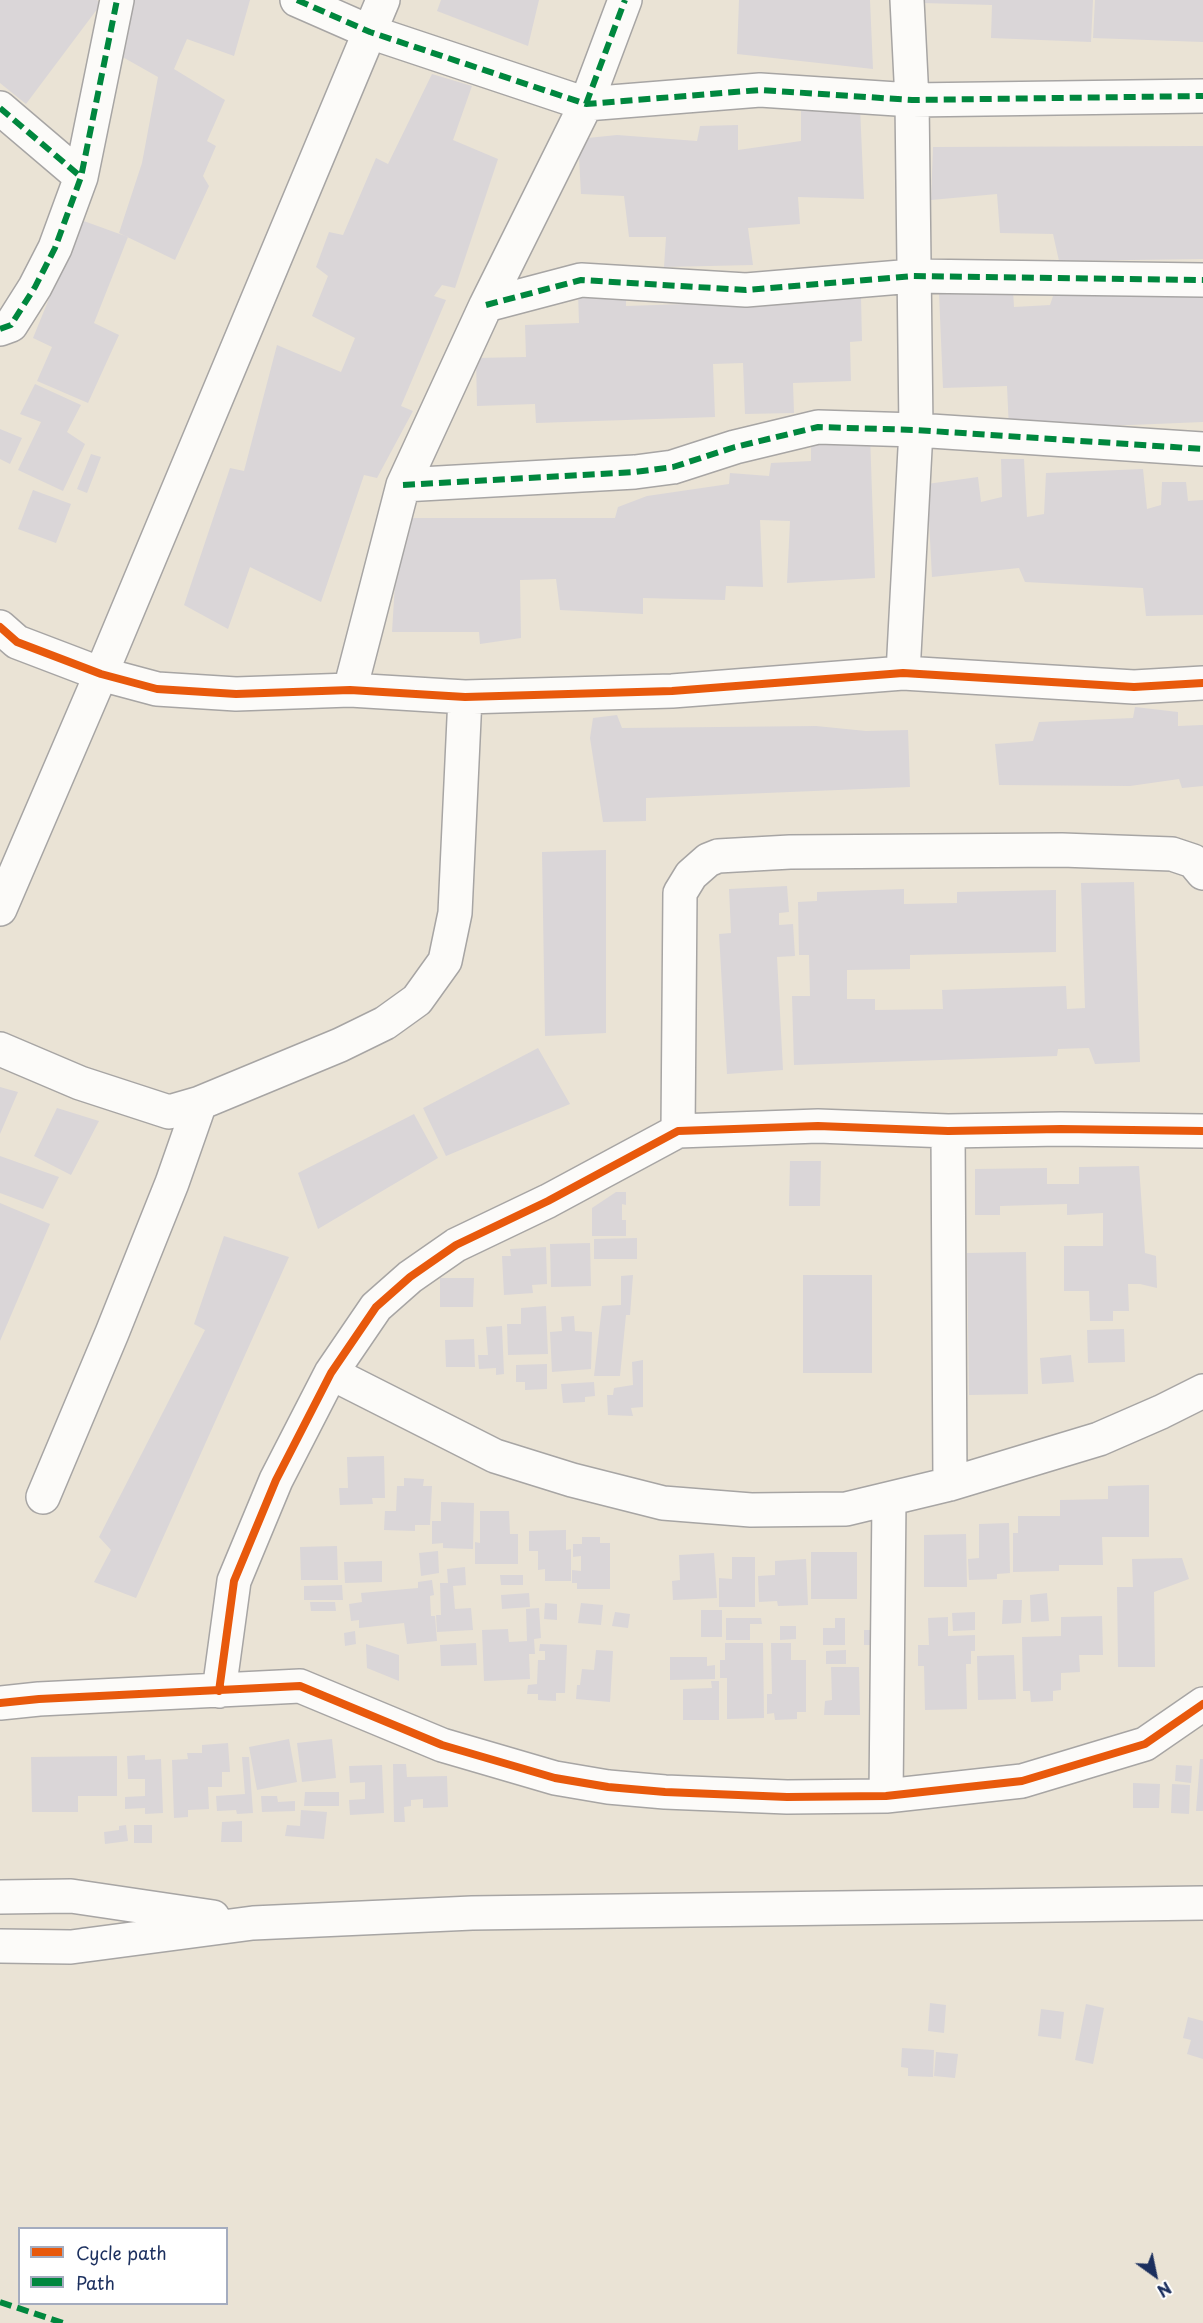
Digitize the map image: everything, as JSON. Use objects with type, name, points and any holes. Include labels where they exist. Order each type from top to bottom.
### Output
[{"type":"street","points":[[0,329],[11,326],[35,287],[55,248],[81,177],[117,0]]},
{"type":"street","points":[[297,0],[370,32],[586,104],[760,90],[912,100],[1203,96]]},
{"type":"street","points":[[0,909],[101,674],[383,0]]},
{"type":"street","points":[[350,690],[403,485],[486,305],[586,104],[625,0]]},
{"type":"street","points":[[903,673],[916,430],[912,100],[907,0]]},
{"type":"street","points":[[0,108],[81,177]]},
{"type":"street","points":[[486,305],[581,280],[746,290],[913,276],[1203,280]]},
{"type":"street","points":[[403,485],[635,472],[673,467],[735,447],[818,427],[916,430],[1203,449]]},
{"type":"street","points":[[0,627],[17,642],[101,674],[157,689],[213,693],[350,690],[465,698],[672,691],[903,673],[1134,687],[1203,683]]},
{"type":"street","points":[[0,1049],[80,1083],[144,1106],[169,1112],[200,1103],[340,1045],[385,1023],[417,1000],[445,961],[455,913],[465,698]]},
{"type":"street","points":[[678,1131],[680,893],[691,875],[708,860],[718,856],[790,852],[1062,850],[1172,854],[1193,861],[1203,873]]},
{"type":"street","points":[[43,1497],[168,1194],[200,1103]]},
{"type":"street","points":[[219,1691],[234,1581],[276,1480],[331,1373],[376,1307],[410,1277],[447,1251],[548,1201],[678,1131],[818,1126],[948,1131],[1061,1129],[1203,1131]]},
{"type":"street","points":[[948,1131],[950,1484]]},
{"type":"street","points":[[331,1373],[495,1456],[572,1480],[663,1503],[751,1510],[846,1509],[950,1484],[1099,1439],[1161,1413],[1203,1390]]},
{"type":"street","points":[[886,1796],[889,1500]]},
{"type":"street","points":[[0,1703],[300,1686],[442,1746],[555,1778],[608,1787],[665,1792],[787,1797],[886,1796],[1022,1781],[1145,1744],[1203,1704]]},
{"type":"street","points":[[0,1897],[71,1896],[253,1923]]},
{"type":"street","points":[[0,1946],[71,1947],[253,1923],[472,1913],[1203,1903]]},
{"type":"building","points":[[0,0],[97,0],[101,4],[26,104],[0,83]]},
{"type":"building","points":[[132,0],[250,0],[234,56],[187,39],[174,69],[225,100],[207,141],[216,146],[203,176],[209,186],[175,260],[119,233],[142,163],[158,77],[119,55]]},
{"type":"building","points":[[441,0],[539,0],[528,46],[437,11]]},
{"type":"building","points":[[739,0],[870,0],[873,69],[737,54]]},
{"type":"building","points":[[923,0],[1093,0],[1091,42],[991,38],[992,5],[923,3]]},
{"type":"building","points":[[1095,0],[1203,0],[1203,42],[1093,38]]},
{"type":"building","points":[[432,74],[472,86],[453,140],[498,159],[455,288],[442,285],[434,296],[446,300],[401,406],[413,411],[377,478],[364,475],[321,602],[250,567],[228,629],[184,605],[230,468],[244,471],[277,345],[341,372],[355,338],[312,316],[328,276],[316,267],[329,232],[343,235],[376,158],[388,164]]},
{"type":"building","points":[[860,107],[864,199],[798,197],[800,224],[748,228],[753,265],[664,267],[666,237],[629,237],[624,196],[581,194],[578,139],[617,135],[697,141],[700,126],[738,125],[738,150],[801,141],[801,111]]},
{"type":"building","points":[[1203,146],[1203,259],[1059,261],[1053,234],[1000,233],[997,194],[931,200],[933,147]]},
{"type":"building","points":[[81,220],[128,237],[94,323],[119,335],[88,403],[37,381],[52,347],[33,338]]},
{"type":"building","points":[[1013,290],[1014,307],[1050,305],[1053,296],[1203,290],[1203,422],[1009,430],[1007,386],[943,388],[939,293]]},
{"type":"building","points":[[626,291],[626,306],[861,298],[862,341],[850,342],[851,381],[793,383],[794,413],[745,414],[743,363],[713,364],[715,417],[536,423],[535,404],[477,406],[476,358],[526,357],[525,325],[579,323],[578,292]]},
{"type":"building","points":[[35,384],[81,405],[67,432],[85,444],[63,491],[18,470],[41,422],[20,414]]},
{"type":"building","points":[[0,429],[22,438],[10,464],[0,459]]},
{"type":"building","points":[[870,435],[875,578],[787,583],[790,521],[760,520],[763,587],[726,586],[725,600],[643,598],[643,614],[560,610],[556,579],[520,580],[521,638],[480,644],[479,632],[392,632],[399,518],[615,518],[618,507],[647,496],[729,484],[730,473],[769,476],[771,463],[811,461],[811,440]]},
{"type":"building","points":[[91,454],[101,457],[87,493],[77,489]]},
{"type":"building","points":[[1001,459],[1024,459],[1027,517],[1044,514],[1046,473],[1143,469],[1147,509],[1161,505],[1162,482],[1186,482],[1188,501],[1203,500],[1203,615],[1146,616],[1143,588],[1025,582],[1019,568],[932,577],[927,484],[978,477],[981,502],[1002,497]]},
{"type":"building","points":[[33,490],[71,504],[56,543],[18,529]]},
{"type":"building","points":[[1135,707],[1178,712],[1178,726],[1203,725],[1203,786],[1182,788],[1179,779],[1130,786],[999,785],[995,744],[1033,741],[1039,722],[1133,718]]},
{"type":"building","points":[[617,715],[622,728],[816,726],[866,731],[908,730],[910,787],[646,798],[646,821],[603,822],[590,738],[593,718]]},
{"type":"building","points":[[606,850],[606,1033],[545,1036],[542,852]]},
{"type":"building","points":[[1134,882],[1140,1062],[1095,1064],[1089,1048],[1058,1049],[1057,1056],[794,1065],[792,996],[810,996],[809,955],[799,955],[798,902],[817,901],[817,892],[904,889],[904,904],[957,903],[957,892],[1056,890],[1056,952],[910,955],[910,969],[847,970],[847,999],[875,999],[875,1010],[943,1009],[942,990],[1066,986],[1067,1009],[1085,1008],[1081,883]]},
{"type":"building","points":[[787,886],[789,912],[779,913],[779,925],[793,924],[795,956],[777,957],[783,1070],[727,1074],[719,934],[731,933],[729,889]]},
{"type":"building","points":[[538,1048],[570,1104],[446,1156],[423,1108]]},
{"type":"building","points":[[0,1087],[18,1092],[0,1134]]},
{"type":"building","points":[[57,1108],[99,1121],[71,1175],[34,1156]]},
{"type":"building","points":[[414,1114],[438,1158],[318,1229],[298,1173]]},
{"type":"building","points":[[0,1156],[59,1177],[43,1209],[0,1193]]},
{"type":"building","points":[[790,1161],[821,1161],[820,1206],[789,1206]]},
{"type":"building","points":[[1139,1166],[1145,1253],[1156,1256],[1157,1288],[1128,1284],[1129,1311],[1113,1311],[1113,1321],[1090,1321],[1089,1291],[1064,1291],[1064,1246],[1103,1246],[1103,1213],[1067,1215],[1067,1204],[1000,1206],[1000,1215],[975,1215],[975,1169],[1047,1168],[1047,1184],[1079,1184],[1079,1167]]},
{"type":"building","points":[[616,1192],[626,1192],[626,1205],[622,1204],[622,1220],[626,1220],[626,1236],[592,1236],[592,1208]]},
{"type":"building","points":[[0,1203],[50,1224],[0,1341]]},
{"type":"building","points":[[224,1236],[289,1257],[136,1598],[94,1582],[111,1550],[99,1537],[205,1330],[194,1324]]},
{"type":"building","points":[[637,1238],[637,1259],[594,1259],[594,1239]]},
{"type":"building","points":[[590,1243],[591,1286],[551,1287],[550,1244]]},
{"type":"building","points":[[546,1247],[547,1284],[532,1285],[533,1293],[504,1295],[502,1256],[511,1256],[510,1249]]},
{"type":"building","points":[[1026,1252],[1028,1394],[969,1395],[967,1253]]},
{"type":"building","points":[[633,1275],[630,1315],[626,1315],[620,1376],[594,1376],[602,1306],[621,1305],[621,1276]]},
{"type":"building","points":[[803,1275],[872,1275],[872,1373],[803,1373]]},
{"type":"building","points":[[440,1278],[474,1278],[473,1307],[440,1307]]},
{"type":"building","points":[[546,1306],[548,1354],[508,1355],[507,1324],[521,1324],[521,1308]]},
{"type":"building","points":[[574,1316],[575,1331],[592,1332],[591,1369],[552,1372],[550,1332],[562,1331],[561,1317]]},
{"type":"building","points":[[502,1326],[504,1374],[496,1375],[496,1368],[479,1369],[478,1355],[488,1355],[486,1327]]},
{"type":"building","points":[[1124,1329],[1125,1362],[1088,1363],[1087,1330]]},
{"type":"building","points":[[474,1339],[475,1367],[446,1367],[445,1340]]},
{"type":"building","points":[[1071,1355],[1074,1382],[1042,1384],[1040,1358]]},
{"type":"building","points":[[643,1360],[643,1407],[631,1408],[633,1416],[608,1415],[607,1395],[613,1395],[614,1388],[633,1385],[632,1362]]},
{"type":"building","points":[[547,1364],[547,1389],[525,1390],[525,1382],[516,1382],[516,1365]]},
{"type":"building","points":[[594,1382],[595,1396],[585,1397],[585,1402],[563,1403],[561,1384]]},
{"type":"building","points":[[384,1456],[385,1498],[372,1498],[373,1504],[340,1505],[339,1488],[348,1488],[347,1457]]},
{"type":"building","points":[[404,1478],[424,1479],[423,1486],[432,1486],[430,1525],[415,1525],[415,1531],[384,1530],[385,1511],[396,1511],[397,1486],[404,1486]]},
{"type":"building","points":[[1149,1485],[1149,1537],[1102,1537],[1103,1565],[1059,1565],[1059,1571],[1013,1572],[1013,1533],[1018,1533],[1018,1516],[1060,1516],[1060,1500],[1108,1499],[1108,1486]]},
{"type":"building","points":[[441,1502],[474,1503],[473,1549],[443,1548],[443,1543],[432,1544],[432,1521],[441,1521]]},
{"type":"building","points":[[480,1511],[509,1511],[510,1534],[518,1534],[518,1564],[475,1564],[475,1542],[480,1543]]},
{"type":"building","points":[[1009,1523],[1010,1573],[997,1574],[997,1579],[969,1580],[968,1559],[979,1558],[979,1524]]},
{"type":"building","points":[[566,1530],[566,1550],[571,1549],[571,1581],[545,1581],[545,1569],[538,1570],[538,1551],[529,1551],[529,1531]]},
{"type":"building","points":[[966,1534],[967,1587],[924,1587],[924,1535]]},
{"type":"building","points":[[582,1537],[600,1537],[600,1543],[610,1543],[610,1589],[577,1589],[577,1583],[572,1583],[572,1570],[581,1571],[581,1556],[573,1557],[573,1544],[582,1544]]},
{"type":"building","points":[[337,1546],[338,1580],[301,1580],[300,1547]]},
{"type":"building","points":[[438,1551],[439,1573],[421,1576],[419,1553]]},
{"type":"building","points":[[811,1552],[857,1552],[857,1599],[811,1599]]},
{"type":"building","points":[[714,1553],[717,1598],[673,1600],[672,1581],[680,1580],[679,1555]]},
{"type":"building","points":[[732,1557],[755,1557],[755,1607],[719,1607],[719,1578],[732,1579]]},
{"type":"building","points":[[1182,1558],[1189,1579],[1154,1592],[1155,1667],[1118,1667],[1117,1587],[1133,1587],[1132,1559]]},
{"type":"building","points":[[806,1559],[808,1605],[778,1606],[777,1601],[759,1602],[758,1576],[775,1575],[775,1561]]},
{"type":"building","points":[[382,1561],[382,1582],[345,1583],[344,1562]]},
{"type":"building","points":[[465,1567],[466,1585],[453,1586],[455,1609],[471,1608],[473,1630],[437,1632],[436,1615],[441,1615],[440,1583],[448,1583],[447,1569]]},
{"type":"building","points":[[500,1575],[523,1575],[523,1585],[501,1585]]},
{"type":"building","points":[[432,1580],[434,1595],[430,1596],[431,1616],[435,1616],[437,1641],[407,1644],[404,1623],[359,1628],[359,1620],[351,1621],[349,1604],[362,1602],[361,1593],[418,1588],[418,1582]]},
{"type":"building","points":[[342,1585],[343,1600],[304,1600],[304,1586]]},
{"type":"building","points":[[529,1593],[530,1607],[502,1609],[501,1595]]},
{"type":"building","points":[[1047,1593],[1049,1621],[1031,1622],[1030,1595]]},
{"type":"building","points":[[1003,1600],[1022,1600],[1021,1623],[1002,1624]]},
{"type":"building","points":[[310,1602],[335,1602],[336,1611],[311,1611]]},
{"type":"building","points":[[545,1603],[557,1604],[557,1620],[544,1619]]},
{"type":"building","points":[[581,1603],[603,1605],[601,1625],[578,1623]]},
{"type":"building","points":[[539,1608],[541,1638],[534,1639],[535,1654],[529,1654],[530,1679],[484,1681],[482,1630],[508,1629],[509,1642],[527,1641],[526,1609]]},
{"type":"building","points":[[701,1610],[722,1610],[722,1637],[701,1637]]},
{"type":"building","points":[[615,1612],[630,1614],[628,1628],[612,1626]]},
{"type":"building","points":[[975,1612],[975,1630],[953,1631],[952,1613]]},
{"type":"building","points":[[1102,1616],[1103,1655],[1079,1655],[1080,1672],[1061,1673],[1061,1690],[1053,1691],[1053,1701],[1031,1702],[1030,1691],[1023,1691],[1022,1637],[1061,1636],[1061,1617]]},
{"type":"building","points":[[948,1617],[948,1636],[975,1635],[975,1651],[971,1651],[971,1664],[966,1664],[967,1709],[925,1710],[924,1666],[918,1666],[918,1645],[929,1645],[928,1618]]},
{"type":"building","points":[[726,1618],[761,1618],[762,1624],[750,1624],[750,1640],[726,1640]]},
{"type":"building","points":[[835,1618],[845,1618],[845,1645],[823,1645],[823,1628],[835,1628]]},
{"type":"building","points":[[780,1626],[796,1626],[796,1639],[780,1640]]},
{"type":"building","points":[[864,1630],[880,1630],[880,1645],[864,1645]]},
{"type":"building","points":[[355,1631],[356,1644],[345,1646],[344,1633]]},
{"type":"building","points":[[476,1643],[477,1665],[441,1666],[440,1645]]},
{"type":"building","points":[[725,1643],[763,1643],[764,1718],[727,1719],[727,1678],[720,1678],[720,1660],[725,1660]]},
{"type":"building","points":[[771,1643],[791,1643],[791,1660],[806,1660],[806,1712],[797,1712],[797,1719],[775,1720],[774,1713],[767,1714],[767,1694],[772,1694]]},
{"type":"building","points":[[366,1644],[399,1655],[399,1681],[367,1668]]},
{"type":"building","points":[[540,1644],[567,1645],[565,1693],[556,1693],[556,1701],[538,1700],[538,1694],[527,1694],[528,1685],[537,1684],[538,1660],[545,1660],[545,1651],[539,1651]]},
{"type":"building","points":[[596,1650],[613,1651],[610,1702],[576,1699],[582,1669],[594,1670]]},
{"type":"building","points":[[846,1650],[846,1664],[826,1664],[826,1651]]},
{"type":"building","points":[[1014,1655],[1016,1699],[978,1700],[977,1656]]},
{"type":"building","points":[[670,1657],[707,1657],[707,1666],[715,1665],[715,1679],[670,1680]]},
{"type":"building","points":[[831,1667],[859,1667],[860,1715],[824,1715],[825,1701],[832,1700]]},
{"type":"building","points":[[711,1681],[719,1681],[719,1720],[683,1720],[683,1689],[712,1688]]},
{"type":"building","points":[[289,1739],[297,1782],[257,1790],[249,1747]]},
{"type":"building","points":[[332,1739],[336,1778],[302,1782],[297,1743]]},
{"type":"building","points":[[228,1743],[230,1772],[222,1772],[222,1787],[208,1787],[209,1809],[188,1810],[188,1817],[174,1818],[172,1760],[188,1759],[187,1753],[202,1753],[202,1745]]},
{"type":"building","points":[[145,1755],[145,1760],[161,1759],[163,1813],[145,1814],[145,1808],[125,1809],[125,1797],[145,1796],[145,1779],[128,1779],[127,1756]]},
{"type":"building","points":[[117,1756],[117,1796],[78,1796],[78,1812],[32,1812],[31,1757]]},
{"type":"building","points":[[242,1757],[249,1757],[253,1813],[237,1814],[236,1810],[217,1811],[216,1796],[245,1794]]},
{"type":"building","points":[[1200,1759],[1203,1759],[1203,1811],[1196,1811]]},
{"type":"building","points":[[393,1764],[406,1764],[407,1777],[447,1776],[448,1807],[423,1808],[423,1799],[411,1800],[411,1806],[404,1807],[405,1822],[394,1822]]},
{"type":"building","points":[[382,1765],[384,1813],[350,1815],[349,1800],[365,1799],[365,1782],[350,1783],[349,1766]]},
{"type":"building","points":[[1176,1765],[1192,1766],[1191,1783],[1175,1781]]},
{"type":"building","points":[[1133,1783],[1160,1784],[1159,1808],[1133,1808]]},
{"type":"building","points":[[1172,1784],[1190,1785],[1189,1814],[1171,1813]]},
{"type":"building","points":[[305,1792],[339,1792],[339,1806],[304,1806]]},
{"type":"building","points":[[261,1796],[277,1796],[278,1802],[295,1801],[295,1811],[262,1812]]},
{"type":"building","points":[[301,1810],[327,1812],[324,1839],[285,1836],[287,1825],[300,1826]]},
{"type":"building","points":[[242,1821],[242,1842],[221,1842],[222,1822]]},
{"type":"building","points":[[126,1825],[128,1841],[105,1844],[104,1832],[119,1830],[119,1826]]},
{"type":"building","points":[[134,1825],[152,1825],[152,1843],[134,1843]]},
{"type":"building","points":[[930,2003],[946,2005],[944,2033],[928,2031]]},
{"type":"building","points":[[1086,2004],[1104,2008],[1093,2064],[1075,2060]]},
{"type":"building","points":[[1041,2009],[1064,2012],[1061,2039],[1038,2036]]},
{"type":"building","points":[[1188,2017],[1203,2021],[1203,2059],[1187,2054],[1191,2040],[1183,2038]]},
{"type":"building","points":[[902,2048],[934,2050],[933,2077],[908,2076],[908,2068],[901,2067]]},
{"type":"building","points":[[936,2052],[958,2054],[955,2078],[934,2076]]},
{"type":"marked path","points":[[0,329],[11,325],[35,287],[55,248],[81,177],[117,0]]},
{"type":"marked path","points":[[297,0],[370,32],[586,104],[760,90],[912,100],[1203,96]]},
{"type":"marked path","points":[[586,104],[625,0]]},
{"type":"marked path","points":[[0,108],[81,177]]},
{"type":"marked path","points":[[486,305],[581,280],[746,290],[913,276],[1203,280]]},
{"type":"marked path","points":[[403,485],[635,472],[673,467],[735,447],[818,427],[916,430],[1203,449]]},
{"type":"marked path","points":[[0,2302],[63,2323]]},
{"type":"cycle path","points":[[0,627],[17,642],[101,674],[157,689],[236,694],[350,690],[465,697],[672,691],[903,673],[1134,687],[1203,683]]},
{"type":"cycle path","points":[[219,1691],[234,1581],[276,1480],[331,1373],[376,1307],[410,1277],[456,1245],[548,1201],[678,1131],[818,1126],[948,1131],[1061,1129],[1203,1131]]},
{"type":"cycle path","points":[[0,1703],[300,1686],[442,1745],[555,1778],[608,1787],[665,1792],[787,1797],[886,1796],[1022,1781],[1145,1744],[1203,1704]]}]
